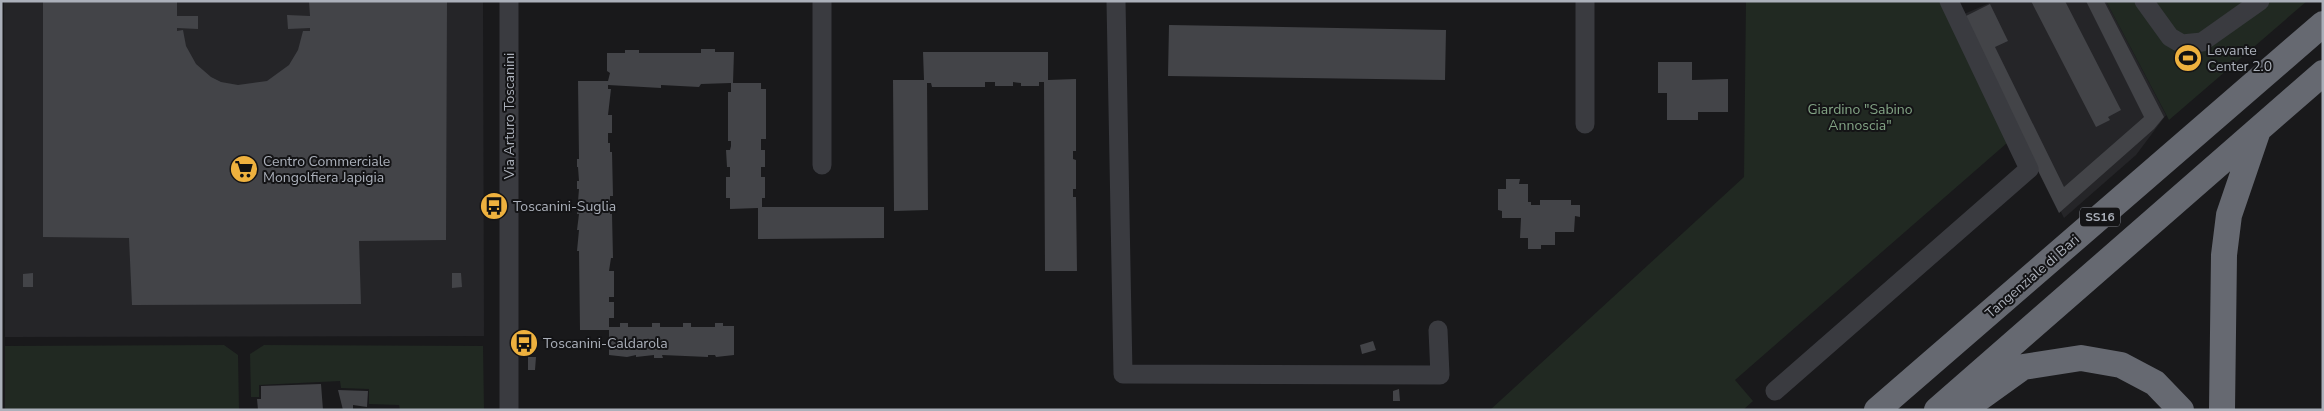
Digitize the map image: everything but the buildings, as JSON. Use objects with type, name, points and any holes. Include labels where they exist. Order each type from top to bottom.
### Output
[{"type":"highway","name":"Tangenziale di Bari","points":[[1877,410],[2323,24]]},
{"type":"highway","name":"SS16","points":[[1937,410],[2258,132],[2323,73]]},
{"type":"highway","points":[[2222,410],[2224,255],[2230,215],[2258,132]]},
{"type":"highway","points":[[1963,410],[2023,367],[2081,358],[2121,365],[2155,383],[2181,410]]},
{"type":"street","name":"Via Arturo Toscanini","points":[[509,1],[509,410]]},
{"type":"street","points":[[822,1],[822,165]]},
{"type":"street","points":[[1116,1],[1123,374],[1440,375],[1438,330]]},
{"type":"street","points":[[1585,1],[1585,124]]},
{"type":"street","points":[[1775,391],[2029,169],[1949,1]]},
{"type":"street","points":[[2144,1],[2170,37],[2182,44],[2202,42],[2260,1]]},
{"type":"shaded area","name":"Centro Commerciale Mongolfiera Japigia","points":[[4,1],[483,1],[484,336],[5,337]]},
{"type":"shaded area","points":[[1994,1],[2106,1],[2166,115],[2136,155],[2064,218],[1962,15]]},
{"type":"green space","name":"Giardino \"Sabino Annoscia\"","points":[[1746,1],[1942,1],[2007,143],[1735,380],[1753,401],[1743,410],[1490,410],[1744,177]]},
{"type":"green space","name":"Levante Center 2.0","points":[[2106,1],[2307,1],[2169,120]]},
{"type":"green space","points":[[224,345],[238,355],[239,410],[5,410],[5,346]]},
{"type":"green space","points":[[264,345],[483,346],[484,410],[400,410],[399,405],[369,404],[369,389],[341,388],[340,381],[259,385],[259,397],[251,397],[250,354]]},
{"type":"place","name":"Levante Center 2.0","points":[[2188,58]]},
{"type":"place","name":"Centro Commerciale Mongolfiera Japigia","points":[[244,169]]},
{"type":"place","name":"Toscanini-Suglia","points":[[494,206]]},
{"type":"place","name":"Toscanini-Caldarola","points":[[524,343]]}]
